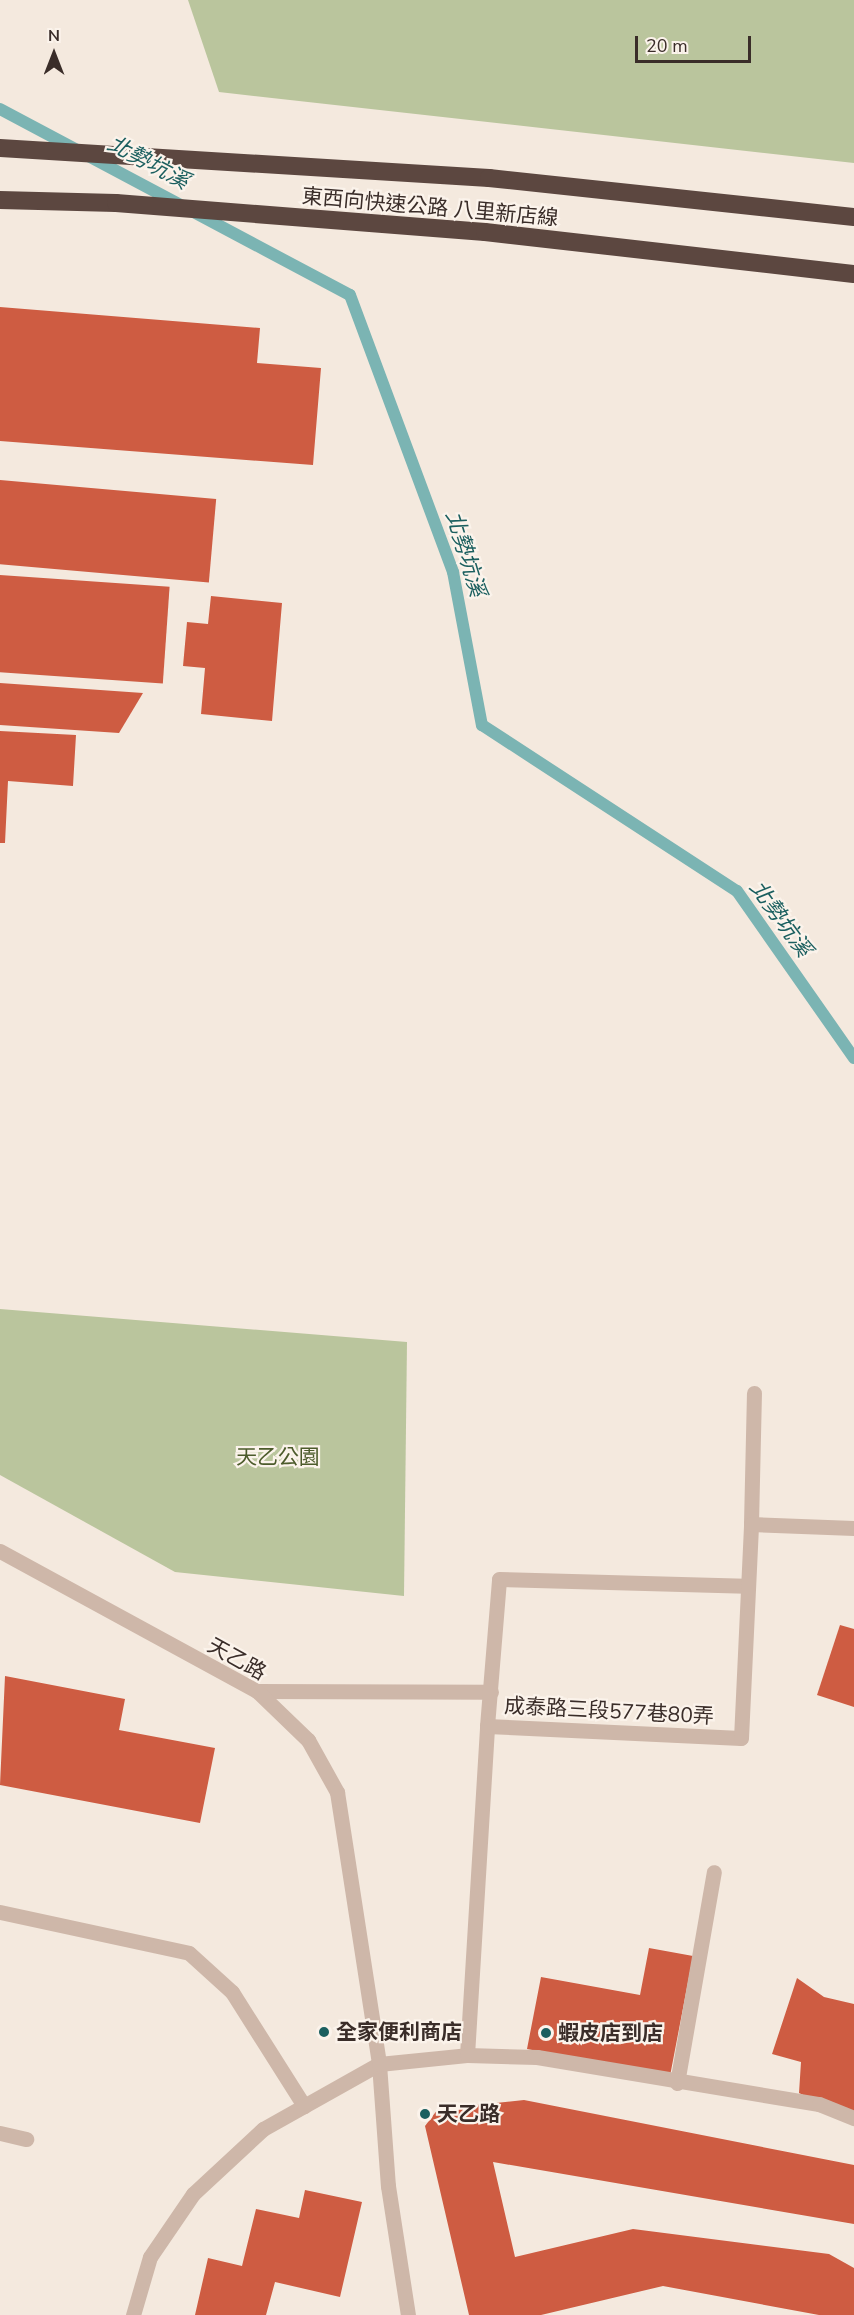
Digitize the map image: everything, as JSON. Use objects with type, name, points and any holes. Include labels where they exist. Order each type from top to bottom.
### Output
[{"type":"highway","name":"東西向快速公路 八里新店線","points":[[0,148],[489,178],[854,217]]},
{"type":"highway","name":"東西向快速公路 八里新店線","points":[[0,200],[116,203],[485,232],[854,274]]},
{"type":"street","name":"成泰路三段577巷80弄","points":[[467,2055],[486,1726],[741,1738],[745,1586],[751,1524],[754,1393]]},
{"type":"street","points":[[751,1524],[854,1528]]},
{"type":"street","name":"天乙路","points":[[0,1551],[257,1691],[308,1740],[337,1792],[379,2064],[388,2186],[408,2315]]},
{"type":"street","points":[[486,1726],[491,1692],[499,1579],[745,1586]]},
{"type":"street","name":"成泰路三段577巷80弄","points":[[257,1691],[491,1692]]},
{"type":"street","points":[[677,2083],[714,1872]]},
{"type":"street","points":[[0,1912],[189,1953],[232,1992],[304,2106]]},
{"type":"street","points":[[133,2315],[150,2258],[193,2194],[263,2129],[379,2064],[467,2055],[537,2057],[677,2083],[819,2104],[854,2118]]},
{"type":"street","points":[[0,2133],[26,2139]]},
{"type":"green space","points":[[188,0],[854,0],[854,163],[219,92]]},
{"type":"green space","name":"天乙公園","points":[[0,1309],[407,1342],[404,1596],[175,1572],[0,1475]]},
{"type":"building","points":[[0,307],[260,328],[257,363],[321,368],[313,465],[0,441]]},
{"type":"building","points":[[0,480],[216,499],[209,583],[0,564]]},
{"type":"building","points":[[0,575],[170,587],[163,684],[0,672]]},
{"type":"building","points":[[211,596],[282,603],[272,721],[201,714],[205,668],[183,666],[187,622],[208,624]]},
{"type":"building","points":[[0,683],[143,693],[119,733],[0,725]]},
{"type":"building","points":[[0,731],[76,735],[73,786],[8,781],[5,843],[0,843]]},
{"type":"building","points":[[840,1625],[854,1629],[854,1707],[817,1695]]},
{"type":"building","points":[[5,1676],[125,1699],[119,1730],[215,1748],[200,1823],[0,1785]]},
{"type":"building","points":[[649,1948],[693,1956],[670,2076],[527,2049],[541,1977],[640,1995]]},
{"type":"building","points":[[797,1978],[824,1997],[854,2004],[854,2119],[799,2093],[801,2062],[772,2054]]},
{"type":"building","points":[[524,2100],[854,2165],[854,2224],[493,2162],[515,2257],[633,2229],[829,2254],[854,2268],[854,2315],[819,2315],[663,2286],[541,2315],[469,2315],[425,2126],[438,2109]]},
{"type":"building","points":[[305,2190],[362,2202],[340,2297],[275,2282],[266,2315],[195,2315],[208,2258],[242,2266],[256,2209],[299,2218]]},
{"type":"waterway","name":"北勢坑溪","points":[[0,109],[350,295],[453,572],[482,725],[737,891],[854,1058]]},
{"type":"place","name":"全家便利商店","points":[[324,2032]]},
{"type":"place","name":"蝦皮店到店","points":[[546,2033]]},
{"type":"place","name":"天乙路","points":[[425,2114]]}]
